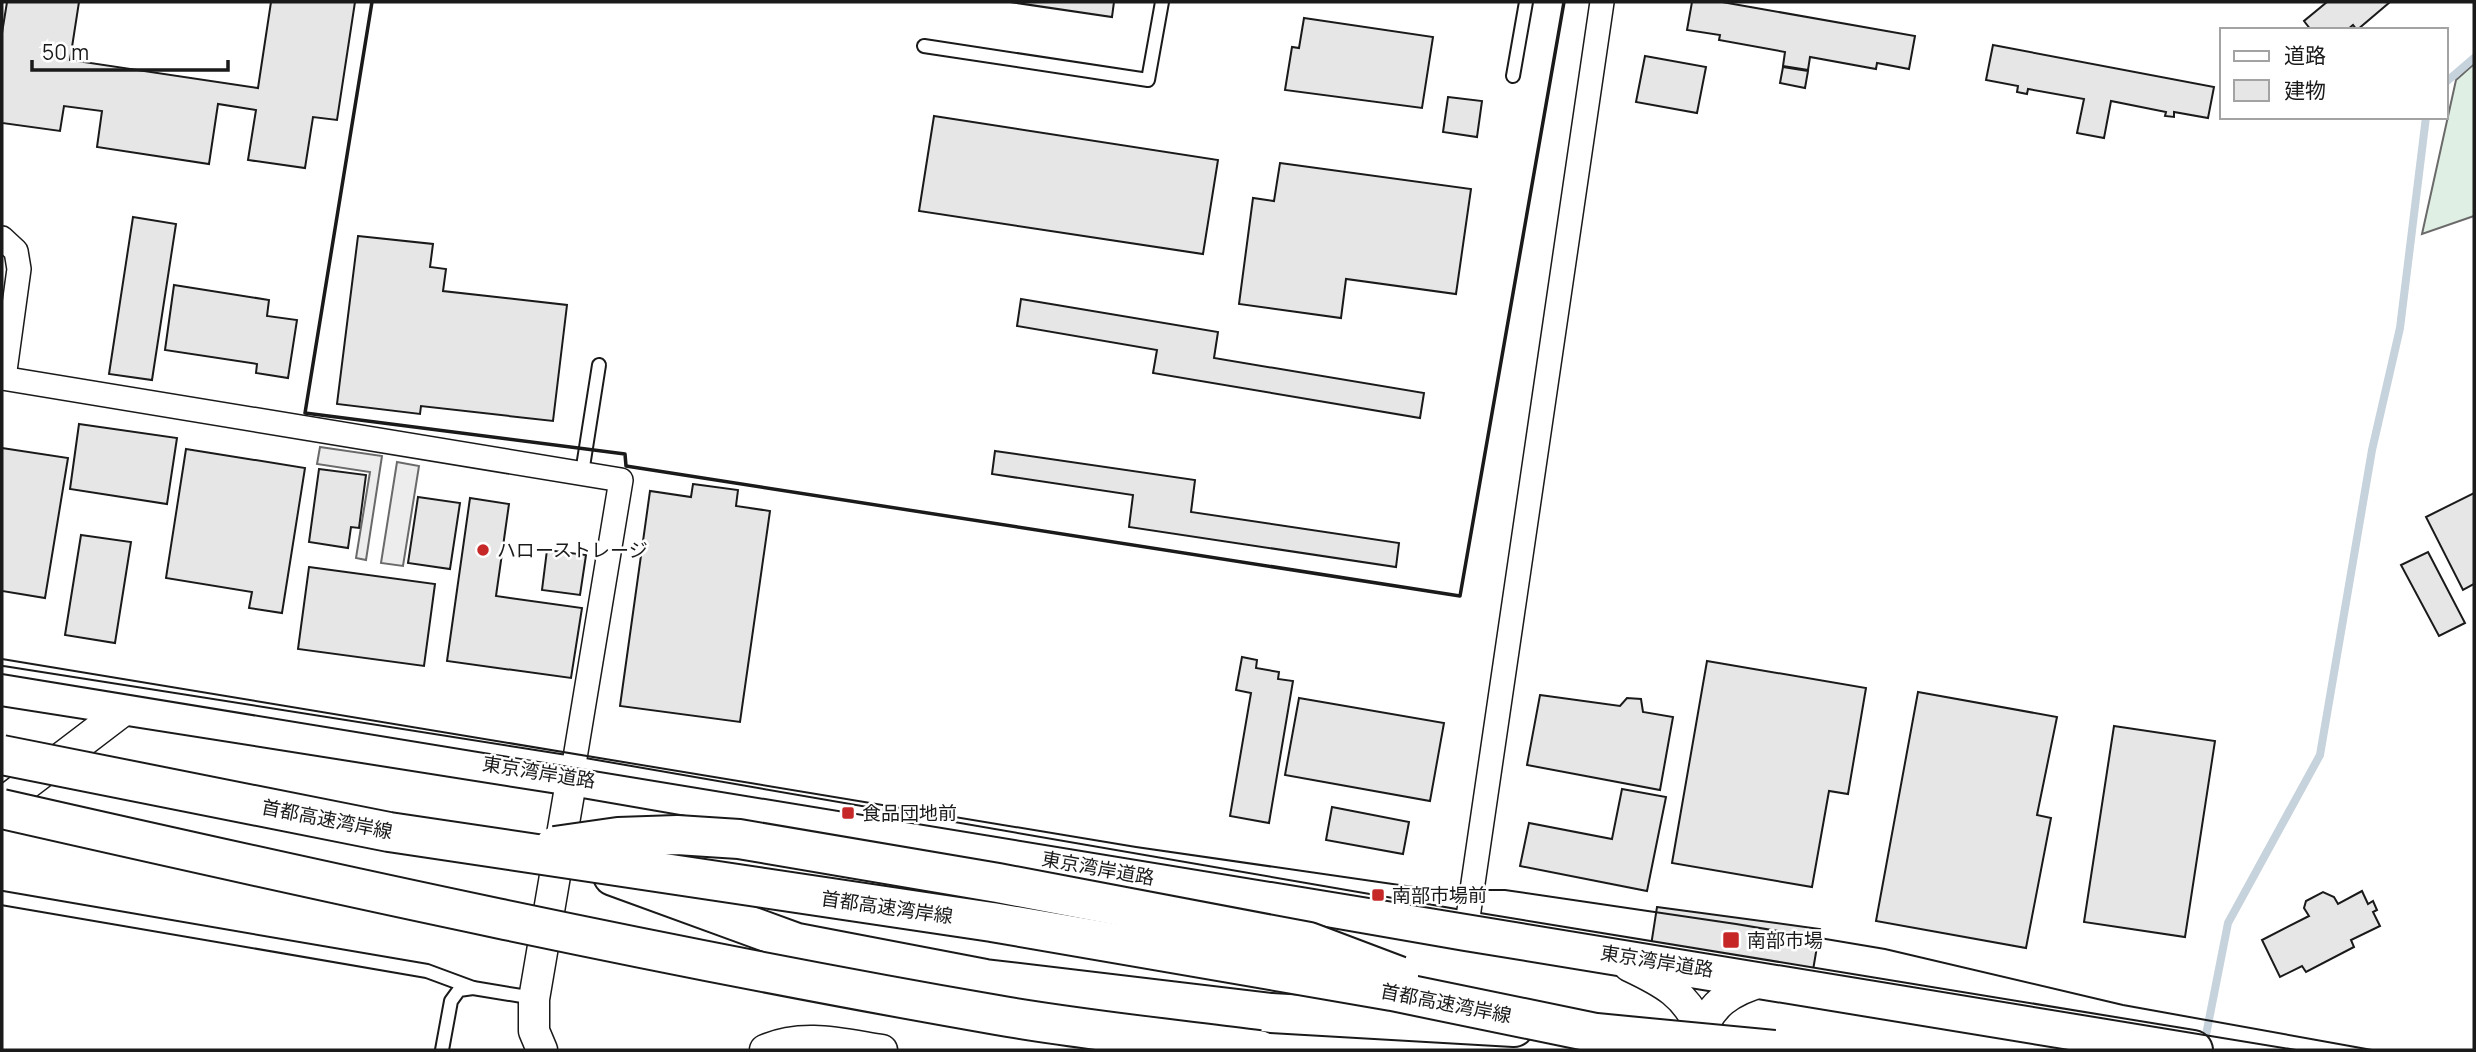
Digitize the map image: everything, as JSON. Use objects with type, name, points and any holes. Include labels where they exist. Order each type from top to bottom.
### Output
[{"type":"highway","name":"東京湾岸道路","points":[[2,687],[572,776],[1466,931],[2193,1050]]},
{"type":"highway","name":"首都高速湾岸線","points":[[2,755],[419,837],[992,922],[1381,990],[1502,1019],[1596,1033],[1774,1050]]},
{"type":"highway","points":[[2,811],[545,929],[1005,1014],[1268,1050]]},
{"type":"highway","points":[[2,811],[727,966],[1001,1016],[1259,1050]]},
{"type":"highway","points":[[546,848],[618,837],[677,835],[739,839],[998,883],[1310,942],[1502,1019]]},
{"type":"highway","points":[[419,837],[790,912],[1268,984],[1381,990]]},
{"type":"highway","points":[[476,846],[667,854],[736,862],[1222,939],[1381,990]]},
{"type":"highway","points":[[613,876],[797,943],[985,979],[1271,1013],[1502,1019]]},
{"type":"street","points":[[1466,931],[1602,2]]},
{"type":"street","points":[[2,238],[16,251],[19,269],[3,378],[621,480],[534,999],[534,1031],[542,1050]]},
{"type":"street","points":[[2,803],[128,708]]},
{"type":"street","points":[[1598,952],[1668,985],[1688,1004],[1699,1041]]},
{"type":"street","points":[[1699,1041],[1715,1005],[1726,995],[1769,979]]},
{"type":"street","points":[[765,1050],[780,1043],[813,1041],[882,1050]]},
{"type":"lane","points":[[924,46],[1148,80],[1162,2]]},
{"type":"lane","points":[[1513,76],[1526,2]]},
{"type":"lane","points":[[582,473],[599,365]]},
{"type":"lane","points":[[2,898],[427,971],[473,988],[534,999]]},
{"type":"lane","points":[[442,1050],[454,994],[459,990],[473,988]]},
{"type":"green space","points":[[2474,64],[2474,216],[2422,234],[2448,119],[2456,80]]},
{"type":"shaded area","points":[[320,447],[382,456],[366,560],[356,558],[370,472],[317,464]]},
{"type":"shaded area","points":[[397,462],[419,466],[403,566],[381,563]]},
{"type":"building","points":[[7,2],[79,2],[70,60],[258,88],[271,2],[355,2],[337,120],[313,117],[305,168],[248,160],[256,110],[218,104],[209,164],[97,147],[102,111],[64,106],[60,131],[2,123],[2,33]]},
{"type":"building","points":[[1010,2],[1114,2],[1112,17]]},
{"type":"building","points":[[1692,2],[1722,2],[1915,36],[1909,69],[1877,63],[1876,69],[1810,57],[1808,70],[1783,66],[1785,52],[1719,40],[1720,35],[1687,30]]},
{"type":"building","points":[[2327,2],[2390,2],[2359,28],[2353,25],[2349,28],[2309,28],[2304,21]]},
{"type":"building","points":[[1304,18],[1433,37],[1422,108],[1285,90],[1292,47],[1299,48]]},
{"type":"building","points":[[1993,45],[2214,87],[2208,118],[2174,112],[2174,117],[2165,116],[2166,112],[2111,101],[2104,138],[2077,133],[2084,99],[2028,89],[2027,94],[2017,92],[2018,86],[1986,80]]},
{"type":"building","points":[[1645,56],[1706,67],[1697,113],[1636,102]]},
{"type":"building","points":[[1783,67],[1808,71],[1805,88],[1780,83]]},
{"type":"building","points":[[1448,97],[1482,101],[1477,137],[1443,132]]},
{"type":"building","points":[[934,116],[1218,160],[1203,254],[919,211]]},
{"type":"building","points":[[1280,163],[1471,189],[1456,294],[1346,279],[1341,318],[1239,304],[1253,198],[1274,201]]},
{"type":"building","points":[[133,217],[176,224],[152,380],[109,374]]},
{"type":"building","points":[[358,236],[433,244],[430,267],[446,269],[443,291],[567,305],[553,421],[421,406],[420,414],[337,404]]},
{"type":"building","points":[[174,285],[269,300],[267,316],[297,320],[288,378],[256,373],[257,364],[165,350]]},
{"type":"building","points":[[1021,299],[1218,332],[1214,358],[1424,393],[1420,418],[1153,373],[1157,350],[1017,326]]},
{"type":"building","points":[[79,424],[177,438],[167,504],[70,489]]},
{"type":"building","points":[[2,448],[68,458],[45,598],[2,591]]},
{"type":"building","points":[[186,449],[305,468],[282,613],[249,608],[252,592],[166,578]]},
{"type":"building","points":[[995,451],[1195,480],[1191,512],[1399,543],[1396,567],[1129,527],[1133,495],[992,474]]},
{"type":"building","points":[[319,469],[366,475],[359,528],[351,527],[348,548],[309,542]]},
{"type":"building","points":[[693,484],[738,490],[736,506],[770,511],[740,722],[620,706],[650,491],[691,497]]},
{"type":"building","points":[[2474,493],[2474,584],[2463,590],[2426,517]]},
{"type":"building","points":[[418,497],[460,503],[450,569],[408,563]]},
{"type":"building","name":"ハローストレージ","points":[[470,498],[509,504],[496,596],[582,608],[571,678],[447,661]]},
{"type":"building","points":[[81,535],[131,542],[115,643],[65,635]]},
{"type":"building","points":[[547,550],[586,555],[580,595],[542,590]]},
{"type":"building","points":[[2428,552],[2465,623],[2439,636],[2401,565]]},
{"type":"building","points":[[309,567],[435,584],[424,666],[298,649]]},
{"type":"building","points":[[1242,657],[1257,660],[1256,668],[1279,672],[1278,679],[1293,681],[1269,823],[1230,816],[1251,693],[1236,690]]},
{"type":"building","points":[[1707,661],[1866,688],[1848,794],[1829,791],[1812,887],[1672,863]]},
{"type":"building","points":[[1918,692],[2057,717],[2037,815],[2051,818],[2026,948],[1876,921]]},
{"type":"building","points":[[1540,695],[1620,706],[1627,698],[1641,699],[1643,712],[1673,717],[1660,790],[1527,765]]},
{"type":"building","points":[[1299,698],[1444,723],[1430,801],[1285,775]]},
{"type":"building","points":[[2114,726],[2215,741],[2185,937],[2084,922]]},
{"type":"building","points":[[1622,789],[1666,797],[1647,891],[1520,866],[1529,823],[1612,839]]},
{"type":"building","points":[[1332,807],[1409,822],[1403,854],[1326,840]]},
{"type":"building","points":[[2362,891],[2368,904],[2373,901],[2377,910],[2373,912],[2380,926],[2351,940],[2354,947],[2306,972],[2302,966],[2280,977],[2262,940],[2309,916],[2304,908],[2306,901],[2323,892],[2334,897],[2338,904]]},
{"type":"building","name":"南部市場","points":[[1657,907],[1820,929],[1812,976],[1650,952]]},
{"type":"waterway","points":[[2448,80],[2474,58]]},
{"type":"waterway","points":[[2204,1045],[2228,923],[2320,755],[2372,450],[2400,328],[2426,119]]},
{"type":"tram line","points":[[2,659],[1136,847],[1434,890],[1505,890],[1736,924],[1885,949],[2123,1005],[2372,1050]]},
{"type":"tram line","points":[[2,674],[2296,1050]]},
{"type":"wall","points":[[372,2],[305,413],[625,454],[626,466],[1460,596],[1564,2]]},
{"type":"place","name":"ハローストレージ","points":[[483,550]]},
{"type":"place","name":"食品団地前","points":[[848,813]]},
{"type":"place","name":"南部市場前","points":[[1378,895]]},
{"type":"place","name":"南部市場","points":[[1731,940]]}]
